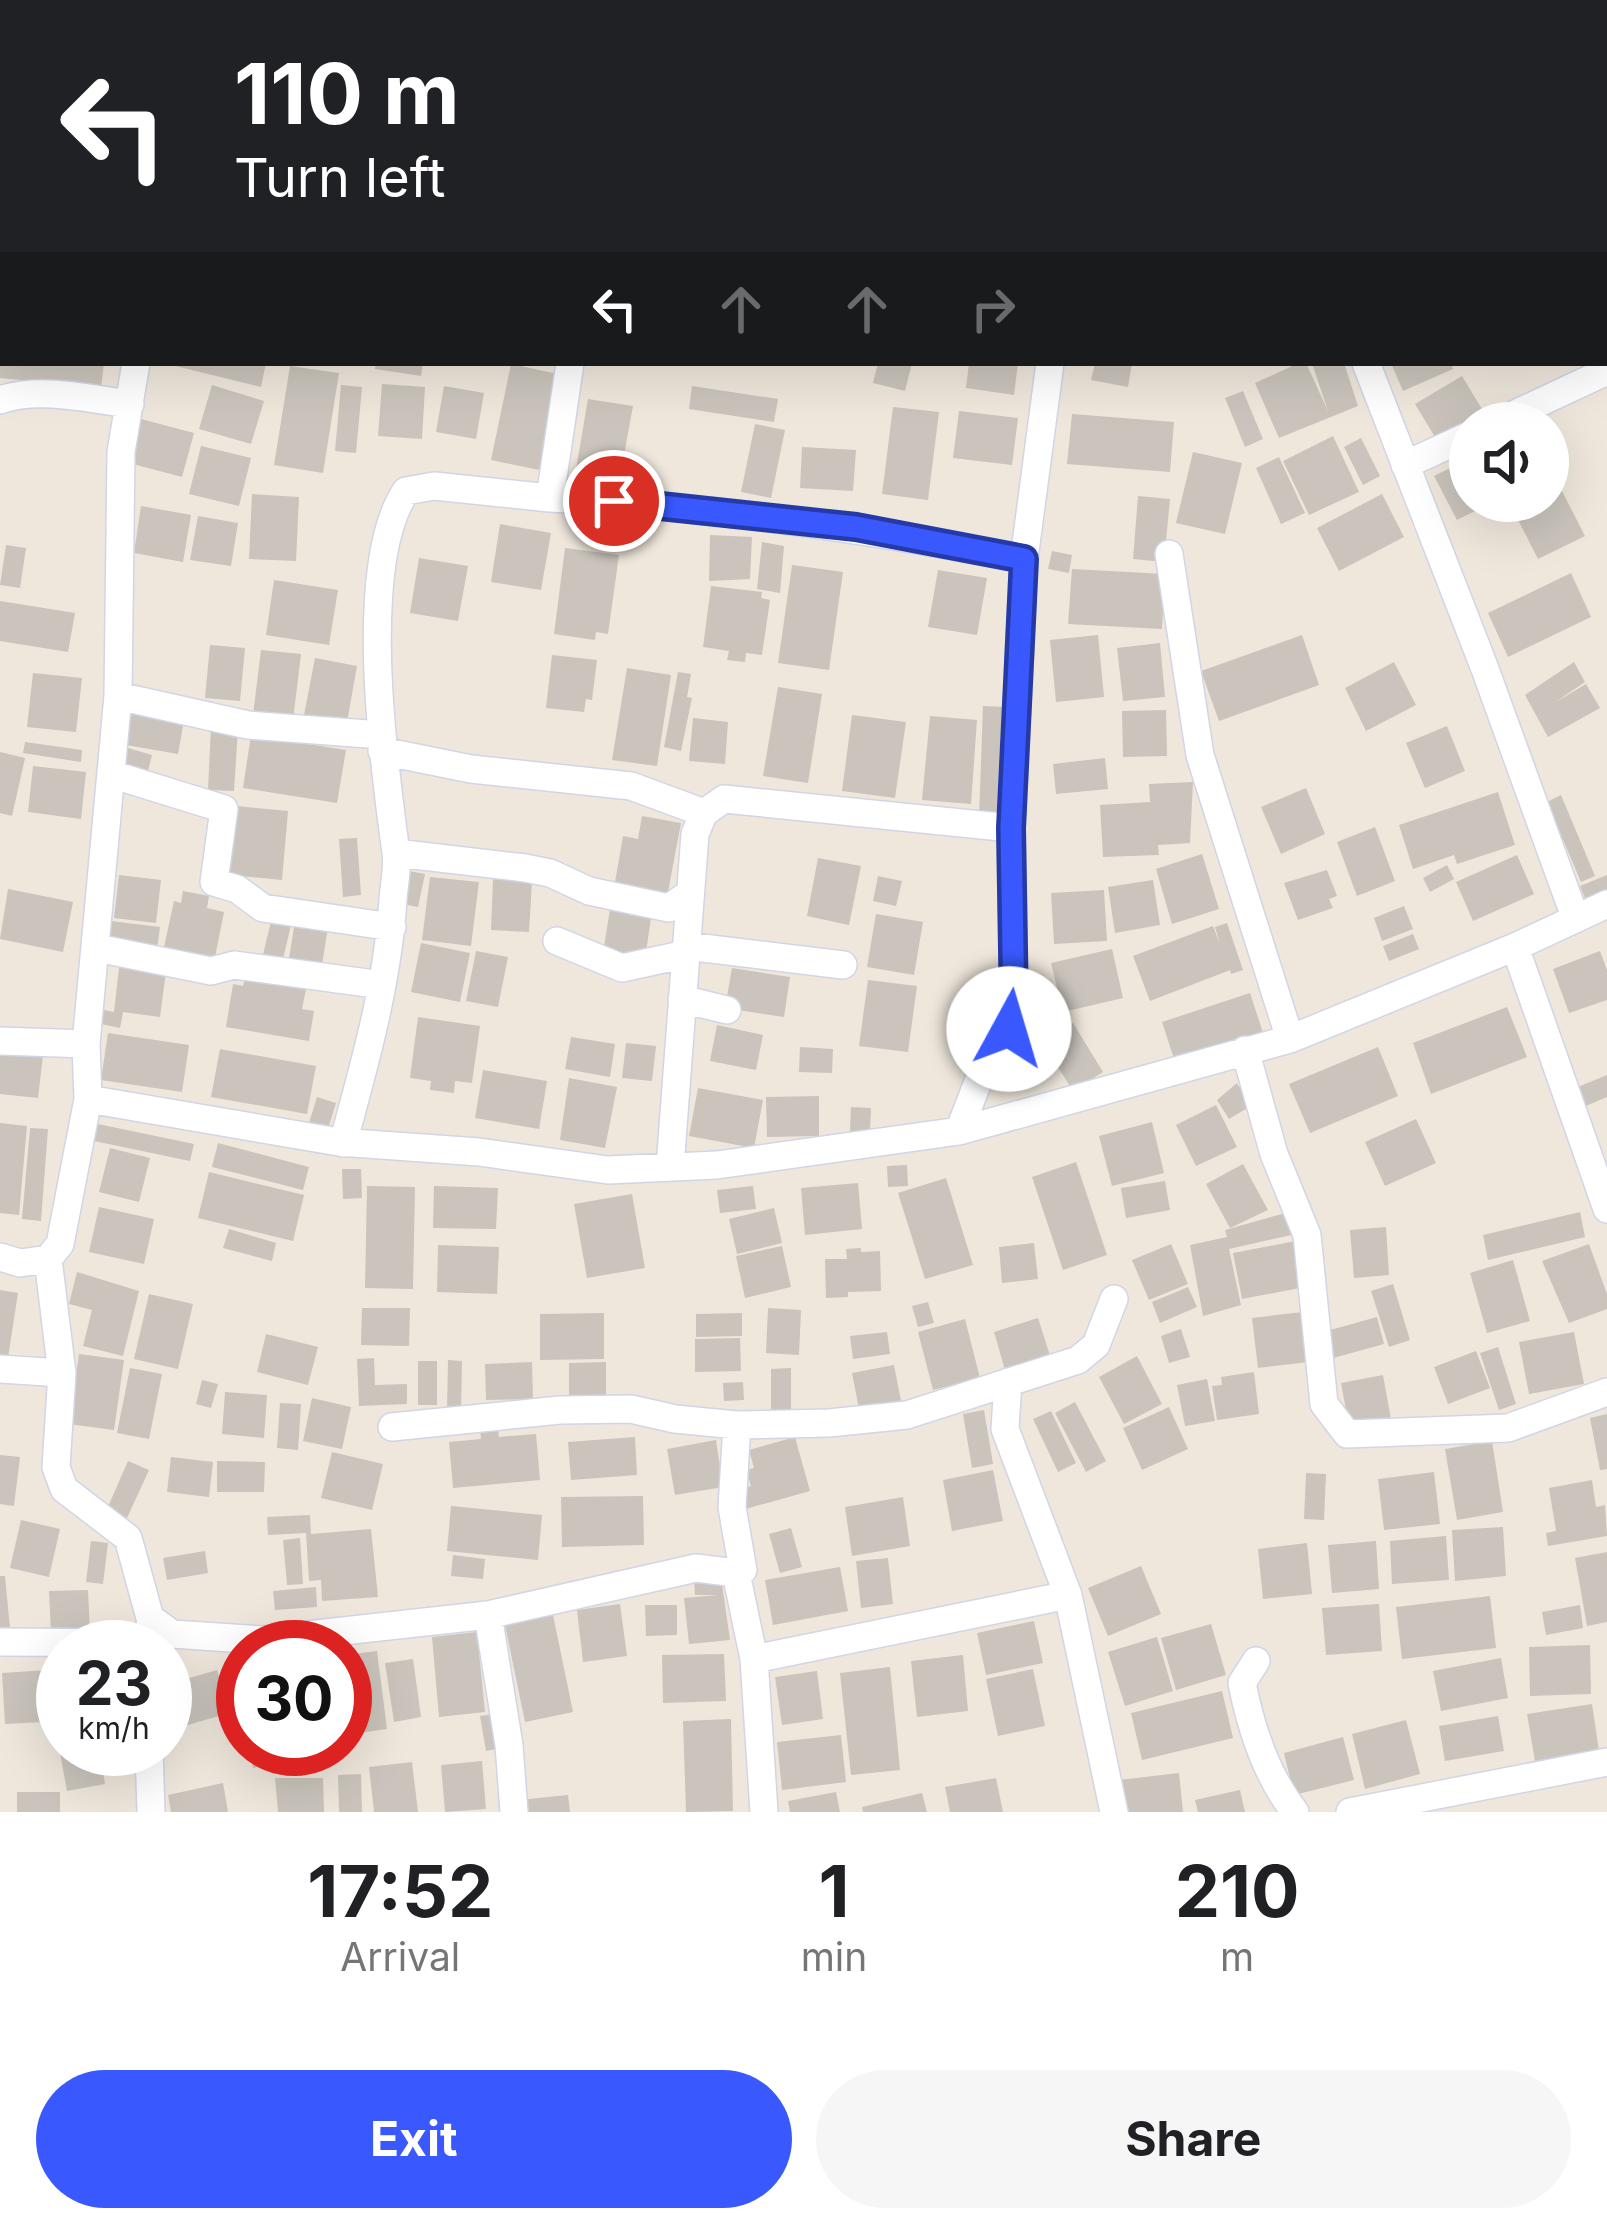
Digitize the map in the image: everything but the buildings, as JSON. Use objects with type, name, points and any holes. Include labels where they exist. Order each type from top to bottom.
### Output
[{"type":"street","points":[[0,1257],[20,1262],[48,1259],[60,1244],[88,1100],[86,1044],[118,696],[121,452],[136,366]]},
{"type":"street","points":[[550,497],[570,366]]},
{"type":"street","points":[[959,1131],[983,1069],[1009,1029],[1014,1009],[1011,828],[1024,559],[1050,366]]},
{"type":"street","points":[[1367,366],[1575,917]]},
{"type":"street","points":[[1541,402],[1607,371]]},
{"type":"street","points":[[0,400],[34,395],[130,404]]},
{"type":"street","points":[[1405,465],[1449,445]]},
{"type":"street","points":[[343,1143],[392,927],[396,854],[381,743],[379,590],[396,506],[406,491],[434,486],[647,503],[856,527],[1024,559]]},
{"type":"street","points":[[1169,554],[1200,755],[1290,1039]]},
{"type":"street","points":[[118,696],[248,725],[381,743],[471,769],[631,786],[704,813]]},
{"type":"street","points":[[111,774],[224,809],[214,882],[237,890],[263,908],[392,927]]},
{"type":"street","points":[[670,1167],[695,834],[704,813],[724,799],[1011,828]]},
{"type":"street","points":[[396,854],[538,870],[589,891],[669,908],[690,893]]},
{"type":"street","points":[[88,1100],[343,1143],[479,1152],[608,1170],[717,1165],[959,1131],[1290,1039],[1516,947],[1607,904]]},
{"type":"street","points":[[557,941],[622,968],[686,950],[843,965]]},
{"type":"street","points":[[1516,947],[1607,1209]]},
{"type":"street","points":[[97,948],[211,971],[234,964],[382,985]]},
{"type":"street","points":[[682,999],[727,1010]]},
{"type":"street","points":[[0,1042],[86,1044]]},
{"type":"street","points":[[1245,1050],[1274,1154],[1306,1234],[1324,1404],[1347,1435],[1508,1428],[1607,1392]]},
{"type":"street","points":[[48,1259],[62,1373],[56,1467],[64,1489],[128,1538],[148,1620]]},
{"type":"street","points":[[392,1427],[584,1409],[631,1409],[737,1425],[907,1415],[1078,1360],[1096,1345],[1114,1299]]},
{"type":"street","points":[[0,1369],[62,1373]]},
{"type":"street","points":[[1008,1382],[1005,1429],[1068,1595],[1114,1812]]},
{"type":"street","points":[[192,1635],[262,1640],[488,1615],[697,1568],[736,1573],[743,1570],[732,1507],[737,1425]]},
{"type":"street","points":[[736,1573],[754,1659],[764,1812]]},
{"type":"street","points":[[754,1659],[1068,1595]]},
{"type":"street","points":[[488,1615],[514,1812]]},
{"type":"street","points":[[0,1642],[36,1641]]},
{"type":"street","points":[[1256,1661],[1242,1683],[1250,1724],[1282,1795],[1295,1812]]},
{"type":"street","points":[[1352,1812],[1607,1762]]},
{"type":"street","points":[[150,1776],[151,1812]]},
{"type":"route","points":[[614,501],[856,527],[1024,559],[1011,828],[1015,976],[1009,1029]]}]
